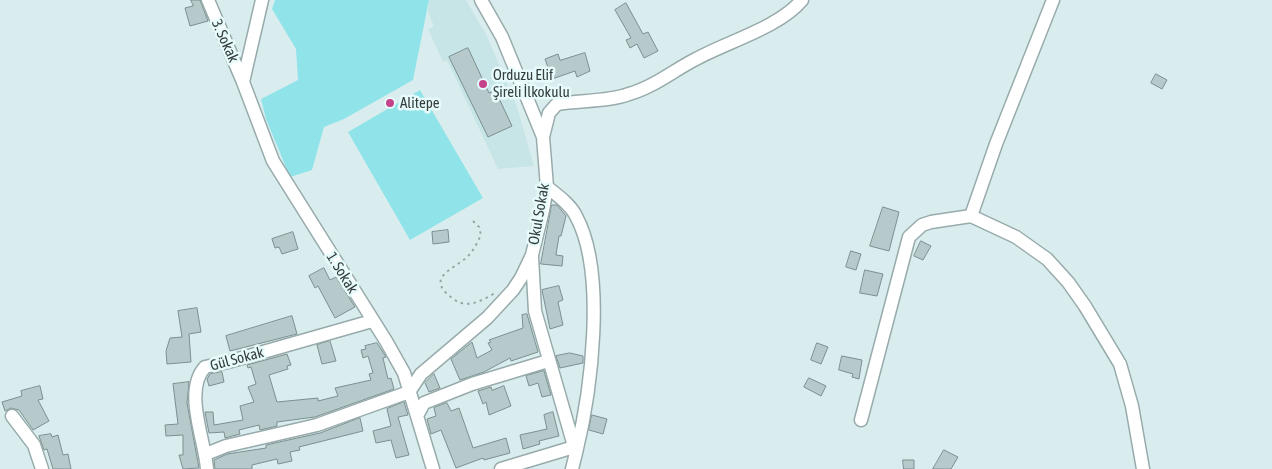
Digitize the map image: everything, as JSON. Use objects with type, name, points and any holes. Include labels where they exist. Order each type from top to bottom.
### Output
[{"type":"street","name":"3. Sokak","points":[[208,0],[243,82]]},
{"type":"street","points":[[243,82],[262,0]]},
{"type":"street","name":"Okul Sokak","points":[[409,392],[421,374],[487,318],[513,290],[532,255],[539,231],[547,187],[543,137],[502,38],[481,0]]},
{"type":"street","points":[[543,137],[549,113],[557,104],[628,95],[642,90],[699,57],[778,20],[802,0]]},
{"type":"street","points":[[971,216],[996,144],[1053,0]]},
{"type":"street","name":"1. Sokak","points":[[243,82],[273,161],[401,367],[433,468]]},
{"type":"street","points":[[547,187],[565,201],[576,214],[589,251],[592,276],[594,309],[585,412],[572,469]]},
{"type":"street","points":[[861,420],[909,236],[931,222],[971,216],[1016,237],[1047,260],[1068,282],[1085,306],[1120,364],[1132,406],[1143,469]]},
{"type":"street","points":[[532,255],[535,310],[548,361],[575,450]]},
{"type":"street","name":"Gül Sokak","points":[[207,469],[206,454],[195,400],[196,382],[204,367],[228,362],[372,321]]},
{"type":"street","points":[[418,416],[424,403],[472,384],[548,361]]},
{"type":"street","points":[[206,454],[226,446],[318,425],[409,392]]},
{"type":"street","points":[[12,416],[34,445],[42,469]]},
{"type":"street","points":[[501,469],[575,450]]},
{"type":"path","points":[[473,221],[479,228],[481,235],[466,258],[445,271],[441,278],[442,286],[449,296],[458,303],[467,304],[480,301],[496,292]]},
{"type":"shaded area","points":[[275,0],[429,0],[413,80],[344,119],[324,127],[312,170],[290,177],[266,119],[261,99],[298,80],[296,49],[272,9]]},
{"type":"shaded area","name":"Orduzu Elif Şireli İlkokulu","points":[[429,0],[466,0],[487,36],[517,107],[534,166],[498,169],[447,60],[443,62],[428,29],[434,26],[428,12]]},
{"type":"shaded area","points":[[420,90],[483,198],[410,240],[348,132]]},
{"type":"building","points":[[191,0],[200,0],[208,21],[190,26],[185,8],[193,6]]},
{"type":"building","points":[[626,3],[643,34],[648,32],[658,51],[644,58],[637,44],[630,48],[626,40],[631,38],[615,10]]},
{"type":"building","points":[[468,48],[489,93],[495,90],[512,126],[488,137],[449,57]]},
{"type":"building","points":[[585,53],[590,71],[577,77],[575,71],[552,79],[545,59],[558,54],[560,60]]},
{"type":"building","points":[[1156,74],[1167,80],[1162,89],[1151,83]]},
{"type":"building","points":[[552,205],[557,205],[566,216],[561,236],[559,236],[556,255],[563,256],[562,266],[541,264]]},
{"type":"building","points":[[883,207],[899,212],[889,251],[870,246]]},
{"type":"building","points":[[448,230],[449,242],[433,244],[432,232]]},
{"type":"building","points":[[293,232],[298,249],[282,254],[279,247],[275,248],[272,239]]},
{"type":"building","points":[[921,241],[931,246],[923,260],[914,256]]},
{"type":"building","points":[[851,251],[861,254],[856,270],[846,267]]},
{"type":"building","points":[[324,268],[330,280],[336,277],[355,307],[335,318],[318,286],[315,288],[309,276]]},
{"type":"building","points":[[865,270],[883,274],[877,296],[860,293]]},
{"type":"building","points":[[559,286],[563,300],[558,302],[563,325],[550,329],[542,290]]},
{"type":"building","points":[[197,308],[201,332],[189,334],[191,362],[167,364],[166,351],[170,338],[182,337],[178,311]]},
{"type":"building","points":[[527,314],[538,352],[511,361],[510,358],[484,372],[460,380],[451,359],[472,342],[477,358],[492,350],[488,343],[491,342],[489,340],[523,328],[522,315]]},
{"type":"building","points":[[292,316],[297,334],[230,351],[226,336]]},
{"type":"building","points":[[330,341],[336,361],[322,364],[317,345]]},
{"type":"building","points":[[377,343],[386,357],[383,358],[388,379],[391,378],[394,389],[315,417],[277,422],[277,426],[260,430],[259,425],[239,430],[240,434],[225,438],[224,432],[209,433],[205,412],[213,412],[214,425],[243,420],[240,406],[254,402],[248,387],[256,384],[251,367],[248,368],[247,365],[287,354],[291,365],[287,366],[288,369],[269,375],[277,402],[318,398],[318,401],[338,396],[335,388],[371,380],[369,374],[373,373],[368,356],[363,358],[361,350],[366,349],[365,346]]},
{"type":"building","points":[[817,343],[828,347],[821,364],[811,360]]},
{"type":"building","points":[[570,353],[583,356],[583,363],[560,368],[556,356]]},
{"type":"building","points":[[842,356],[862,360],[859,379],[852,377],[853,374],[839,370]]},
{"type":"building","points":[[544,371],[551,395],[542,397],[538,383],[529,386],[526,376]]},
{"type":"building","points":[[222,372],[224,382],[209,386],[207,379],[210,374]]},
{"type":"building","points":[[434,374],[440,388],[429,392],[425,383]]},
{"type":"building","points":[[809,378],[826,386],[821,396],[804,387]]},
{"type":"building","points":[[189,382],[187,403],[199,468],[183,469],[179,455],[183,455],[183,435],[166,436],[165,425],[178,424],[173,384]]},
{"type":"building","points":[[40,386],[43,399],[38,400],[49,421],[33,430],[19,410],[11,408],[5,411],[2,402],[22,396],[21,391]]},
{"type":"building","points":[[504,386],[511,406],[489,415],[486,402],[483,404],[478,391],[491,387],[492,390]]},
{"type":"building","points":[[404,402],[408,415],[398,417],[409,455],[396,458],[391,440],[376,443],[373,431],[391,426],[387,409]]},
{"type":"building","points":[[447,403],[451,411],[459,408],[473,448],[506,438],[510,453],[484,460],[483,458],[456,468],[441,430],[431,434],[427,419],[436,416],[434,408]]},
{"type":"building","points":[[553,412],[559,436],[539,441],[540,444],[523,449],[520,435],[547,429],[544,415]]},
{"type":"building","points":[[592,415],[607,419],[603,434],[589,430]]},
{"type":"building","points":[[360,418],[363,431],[299,447],[300,450],[290,452],[292,461],[278,464],[277,459],[252,465],[252,469],[215,469],[214,460],[227,454],[266,448],[266,445],[320,433]]},
{"type":"building","points":[[51,434],[52,437],[58,435],[63,455],[68,454],[71,469],[53,469],[47,449],[44,450],[39,436]]},
{"type":"building","points":[[944,450],[958,457],[951,469],[933,469]]},
{"type":"building","points":[[903,460],[914,460],[914,469],[904,469]]},
{"type":"place","name":"Orduzu Elif Şireli İlkokulu","points":[[483,84]]},
{"type":"place","name":"Alitepe","points":[[390,103]]}]
